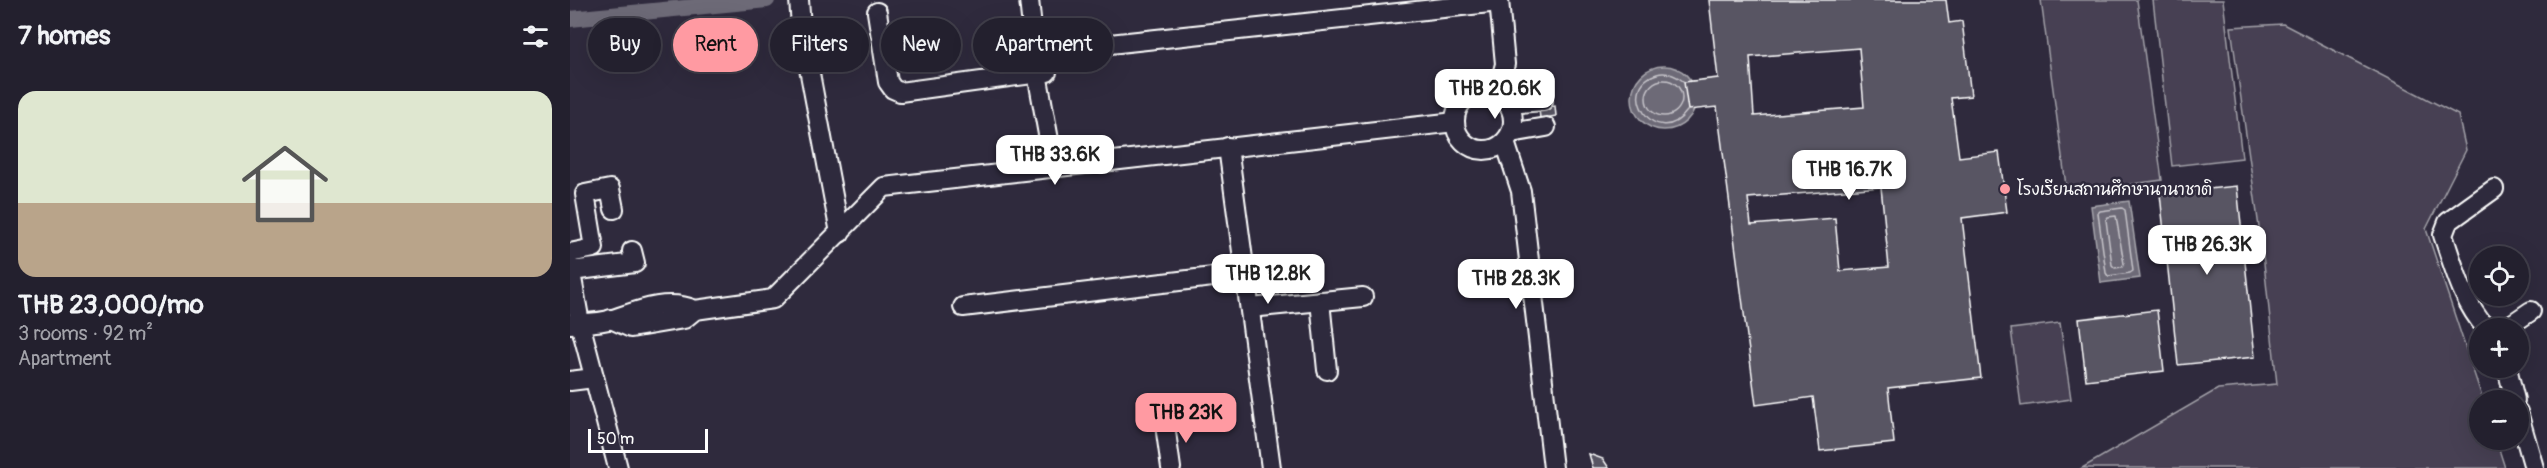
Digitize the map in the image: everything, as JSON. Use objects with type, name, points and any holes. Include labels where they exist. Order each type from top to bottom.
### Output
[{"type":"street","points":[[800,0],[801,26],[840,233]]},
{"type":"street","points":[[1029,0],[1042,73],[1054,168]]},
{"type":"street","points":[[1113,44],[1499,1],[1505,64],[1503,99],[1514,119],[1508,138],[1521,191],[1553,468]]},
{"type":"street","points":[[877,12],[888,82],[893,89],[900,92],[1042,73]]},
{"type":"street","points":[[1544,101],[1503,99],[1483,91],[1469,95],[1457,110],[1455,122],[1459,135],[1465,143],[1479,150],[1490,150],[1508,138],[1546,127]]},
{"type":"street","points":[[575,323],[611,320],[628,311],[680,304],[695,310],[773,299],[884,187],[1455,122]]},
{"type":"street","points":[[1228,147],[1271,468]]},
{"type":"street","points":[[570,253],[594,248],[585,194],[610,189],[614,209]]},
{"type":"street","points":[[2477,318],[2464,295],[2443,235],[2448,222],[2494,189]]},
{"type":"street","points":[[618,468],[594,378],[575,323],[570,269],[634,263],[632,251]]},
{"type":"street","points":[[963,307],[1246,273]]},
{"type":"street","points":[[1250,308],[1363,297]]},
{"type":"street","points":[[1320,301],[1327,370]]},
{"type":"street","points":[[2521,318],[2531,311]]},
{"type":"street","points":[[570,381],[594,378]]},
{"type":"street","points":[[1165,425],[1171,468]]},
{"type":"street","points":[[2529,450],[2534,468]]},
{"type":"shaded area","points":[[2041,0],[2137,0],[2162,180],[2067,193]]},
{"type":"shaded area","points":[[2153,0],[2223,0],[2242,158],[2172,166]]},
{"type":"shaded area","points":[[2283,24],[2458,115],[2466,150],[2426,229],[2469,358],[2469,378],[2476,378],[2480,390],[2469,390],[2469,450],[2499,450],[2505,468],[2082,468],[2218,389],[2277,384],[2264,263],[2231,27]]},
{"type":"shaded area","points":[[2060,323],[2071,399],[2021,406],[2011,329]]},
{"type":"water","points":[[1664,66],[1682,72],[1690,80],[1696,98],[1690,116],[1682,124],[1664,130],[1646,124],[1638,116],[1632,98],[1638,80],[1646,72]]},
{"type":"water","points":[[2129,201],[2140,278],[2101,283],[2091,206]]},
{"type":"building","points":[[1709,0],[1946,0],[1949,23],[1962,21],[1971,96],[1951,98],[1959,157],[1999,152],[2007,212],[1962,218],[1981,378],[1888,388],[1894,443],[1820,451],[1813,397],[1756,405],[1717,107],[1688,110],[1684,82],[1718,78]],"holes":[[[1859,48],[1864,107],[1754,116],[1750,57]],[[1881,187],[1889,267],[1840,271],[1835,218],[1751,225],[1748,198]]]},
{"type":"building","points":[[1555,106],[1556,116],[1540,119],[1539,108]]},
{"type":"building","points":[[2237,186],[2255,357],[2178,365],[2160,194]]},
{"type":"building","points":[[2157,310],[2164,371],[2086,380],[2079,319]]},
{"type":"building","points":[[1589,454],[1603,459],[1609,468],[1593,468]]},
{"type":"waterway","points":[[570,19],[767,0]]},
{"type":"place","name":"โรงเรียนสถานศึกษานานาชาติ","points":[[2005,189]]}]
